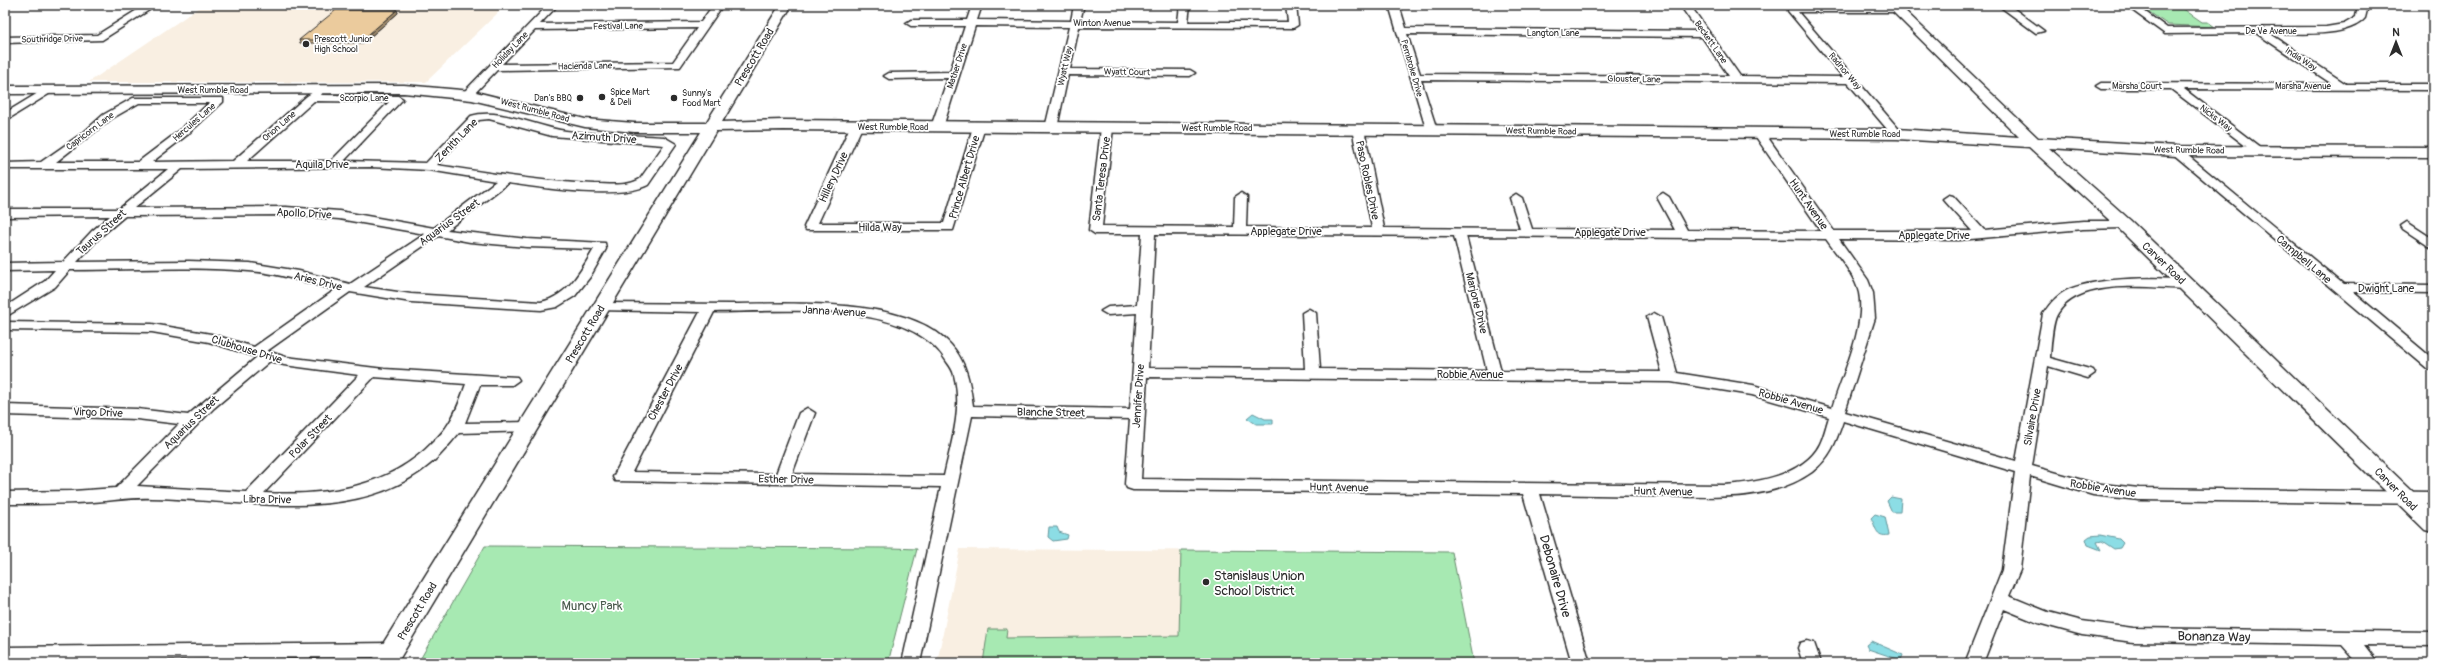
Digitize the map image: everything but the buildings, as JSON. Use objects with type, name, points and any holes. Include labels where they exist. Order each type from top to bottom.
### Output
[{"type":"street","name":"Southridge Drive","points":[[5,40],[99,38],[152,5]]},
{"type":"street","name":"Holiday Lane","points":[[468,94],[553,5]]},
{"type":"street","points":[[704,25],[718,5]]},
{"type":"street","name":"Prescott Road","points":[[388,656],[786,5]]},
{"type":"street","name":"Mather Drive","points":[[938,127],[977,5]]},
{"type":"street","name":"Wyatt Way","points":[[1051,128],[1079,5]]},
{"type":"street","points":[[1183,23],[1185,5]]},
{"type":"street","name":"Winton Avenue","points":[[911,23],[1293,24],[1291,5]]},
{"type":"street","name":"Pembroke Drive","points":[[1394,5],[1431,130]]},
{"type":"street","name":"Beckett Lane","points":[[1685,5],[1737,80]]},
{"type":"street","points":[[2004,5],[2039,31]]},
{"type":"street","name":"De Ve Avenue","points":[[2130,5],[2165,30],[2259,31],[2326,30],[2348,26],[2360,18],[2362,10],[2360,5]]},
{"type":"street","name":"Radnor Way","points":[[1894,7],[1791,9],[1853,80],[1897,134]]},
{"type":"street","name":"Carver Road","points":[[1894,7],[2034,143],[2124,224],[2188,285],[2433,524]]},
{"type":"street","name":"Festival Lane","points":[[532,27],[704,25]]},
{"type":"street","name":"Hacienda Lane","points":[[494,67],[676,65],[704,25]]},
{"type":"street","name":"Langton Lane","points":[[1402,31],[1704,34]]},
{"type":"street","name":"India Way","points":[[2259,31],[2344,87]]},
{"type":"street","name":"Wyatt Court","points":[[1064,72],[1190,73]]},
{"type":"street","points":[[889,76],[954,75]]},
{"type":"street","name":"Glouster Lane","points":[[1415,77],[1853,80]]},
{"type":"street","name":"Marsha Court","points":[[2101,86],[2173,86]]},
{"type":"street","name":"Marsha Avenue","points":[[2173,86],[2433,87]]},
{"type":"street","name":"Nicks Way","points":[[2173,86],[2259,151]]},
{"type":"street","name":"West Rumble Road","points":[[5,90],[316,94],[396,88],[468,94],[499,101],[554,118],[585,123],[631,126],[1358,129],[1760,134],[1897,134],[2176,151],[2433,152]]},
{"type":"street","points":[[5,118],[48,90]]},
{"type":"street","name":"Orion Lane","points":[[237,164],[316,94]]},
{"type":"street","name":"Scorpio Lane","points":[[316,94],[398,99],[334,164]]},
{"type":"street","name":"Hercules Lane","points":[[137,100],[219,100],[178,137],[142,164]]},
{"type":"street","name":"Capricorn Lane","points":[[46,165],[88,134],[107,117],[137,100]]},
{"type":"street","name":"Zenith Lane","points":[[429,167],[475,118],[484,114]]},
{"type":"street","name":"Azimuth Drive","points":[[484,114],[525,126],[568,135],[669,142],[647,178],[637,186]]},
{"type":"street","name":"Hillery Drive","points":[[810,227],[856,127]]},
{"type":"street","name":"Prince Albert Drive","points":[[949,227],[979,127]]},
{"type":"street","name":"Santa Teresa Drive","points":[[1095,230],[1107,128]]},
{"type":"street","name":"Paso Robles Drive","points":[[1358,129],[1379,232]]},
{"type":"street","name":"Hunt Avenue","points":[[1133,484],[1724,491],[1751,489],[1773,484],[1795,476],[1819,457],[1827,446],[1868,318],[1869,308],[1861,280],[1760,134]]},
{"type":"street","name":"Campbell Lane","points":[[2176,151],[2433,366]]},
{"type":"street","name":"Aquila Drive","points":[[5,166],[334,164],[429,167],[505,180],[582,188],[637,186]]},
{"type":"street","name":"Taurus Street","points":[[5,313],[50,284],[90,239],[179,165]]},
{"type":"street","name":"Aquarius Street","points":[[120,493],[191,420],[246,371],[260,355],[350,288],[434,233],[505,180]]},
{"type":"street","points":[[1240,196],[1240,231]]},
{"type":"street","points":[[1663,197],[1682,232]]},
{"type":"street","points":[[1516,198],[1527,232]]},
{"type":"street","points":[[1949,199],[1982,235]]},
{"type":"street","name":"Apollo Drive","points":[[5,213],[286,211],[339,215],[434,233],[500,241],[600,246]]},
{"type":"street","name":"Applegate Drive","points":[[1095,230],[1682,232],[1830,235],[1982,235],[2083,225],[2124,224]]},
{"type":"street","points":[[2407,226],[2433,245]]},
{"type":"street","name":"Hilda Way","points":[[810,227],[949,227]]},
{"type":"street","name":"Jennifer Drive","points":[[1133,484],[1136,414],[1149,230]]},
{"type":"street","name":"Marjorie Drive","points":[[1459,232],[1495,374]]},
{"type":"street","name":"Aries Drive","points":[[5,267],[189,265],[250,267],[298,275],[350,288],[438,302],[499,305],[551,305],[572,294],[600,249],[600,246]]},
{"type":"street","name":"Silvaire Drive","points":[[1974,663],[2011,570],[2023,469],[2050,314],[2055,304],[2072,291],[2098,285],[2188,285]]},
{"type":"street","name":"Dwight Lane","points":[[2338,288],[2433,289]]},
{"type":"street","name":"Janna Avenue","points":[[602,307],[846,310],[868,312],[904,321],[924,330],[950,350],[964,377],[967,395],[966,411],[911,663]]},
{"type":"street","name":"Chester Drive","points":[[621,477],[709,308]]},
{"type":"street","points":[[1108,310],[1144,309]]},
{"type":"street","points":[[1309,313],[1313,374]]},
{"type":"street","points":[[1654,317],[1671,377]]},
{"type":"street","name":"Clubhouse Drive","points":[[5,326],[152,328],[211,338],[284,362],[370,373],[475,380],[512,380]]},
{"type":"street","points":[[2042,360],[2088,373]]},
{"type":"street","name":"Robbie Avenue","points":[[1140,372],[1495,374],[1671,377],[1753,390],[2068,483],[2117,492],[2433,498]]},
{"type":"street","name":"Polar Street","points":[[249,499],[370,373]]},
{"type":"street","name":"Libra Drive","points":[[5,498],[161,492],[249,499],[307,499],[354,493],[395,478],[425,461],[437,451],[454,428],[475,380]]},
{"type":"street","name":"Virgo Drive","points":[[5,410],[137,414],[191,420]]},
{"type":"street","name":"Blanche Street","points":[[966,411],[1136,414]]},
{"type":"street","points":[[782,479],[807,413]]},
{"type":"street","points":[[454,428],[529,427]]},
{"type":"street","name":"Esther Drive","points":[[621,477],[951,482]]},
{"type":"street","name":"Debonaire Drive","points":[[1530,489],[1581,663]]},
{"type":"street","name":"Bonanza Way","points":[[2000,600],[2044,618],[2108,633],[2134,635],[2433,639]]},
{"type":"street","points":[[2347,638],[2369,663]]},
{"type":"street","points":[[5,654],[137,658],[388,656]]},
{"type":"shaded area","name":"Prescott Junior High School","points":[[203,5],[506,5],[426,82],[89,82]]},
{"type":"shaded area","name":"Stanislaus Union School District","points":[[960,549],[1452,552],[1474,663],[937,663]]},
{"type":"green space","points":[[2139,5],[2182,8],[2202,22],[2208,22],[2215,27],[2168,25]]},
{"type":"green space","name":"Muncy Park","points":[[485,546],[917,549],[888,663],[418,663]]},
{"type":"green space","name":"Stanislaus Union School District","points":[[1181,550],[1452,552],[1474,663],[983,663],[988,629],[1007,629],[1006,638],[1179,636]]},
{"type":"water","points":[[1253,413],[1265,419],[1273,419],[1273,424],[1256,424],[1247,418]]},
{"type":"water","points":[[1891,497],[1901,499],[1900,512],[1892,512],[1887,501]]},
{"type":"water","points":[[1875,514],[1885,517],[1889,535],[1881,535],[1878,533],[1871,518]]},
{"type":"water","points":[[1049,527],[1057,527],[1059,532],[1068,535],[1067,539],[1053,541],[1048,537]]},
{"type":"water","points":[[2100,535],[2119,539],[2123,543],[2120,548],[2114,549],[2102,541],[2097,542],[2101,550],[2088,545],[2086,539],[2090,536]]},
{"type":"water","points":[[1871,641],[1903,655],[1901,660],[1868,649],[1866,645]]},
{"type":"place","name":"Prescott Junior High School","points":[[306,44]]},
{"type":"place","name":"Spice Mart & Deli","points":[[602,97]]},
{"type":"place","name":"Dan's BBQ","points":[[580,98]]},
{"type":"place","name":"Sunny's Food Mart","points":[[674,98]]},
{"type":"place","name":"Stanislaus Union School District","points":[[1206,582]]}]
